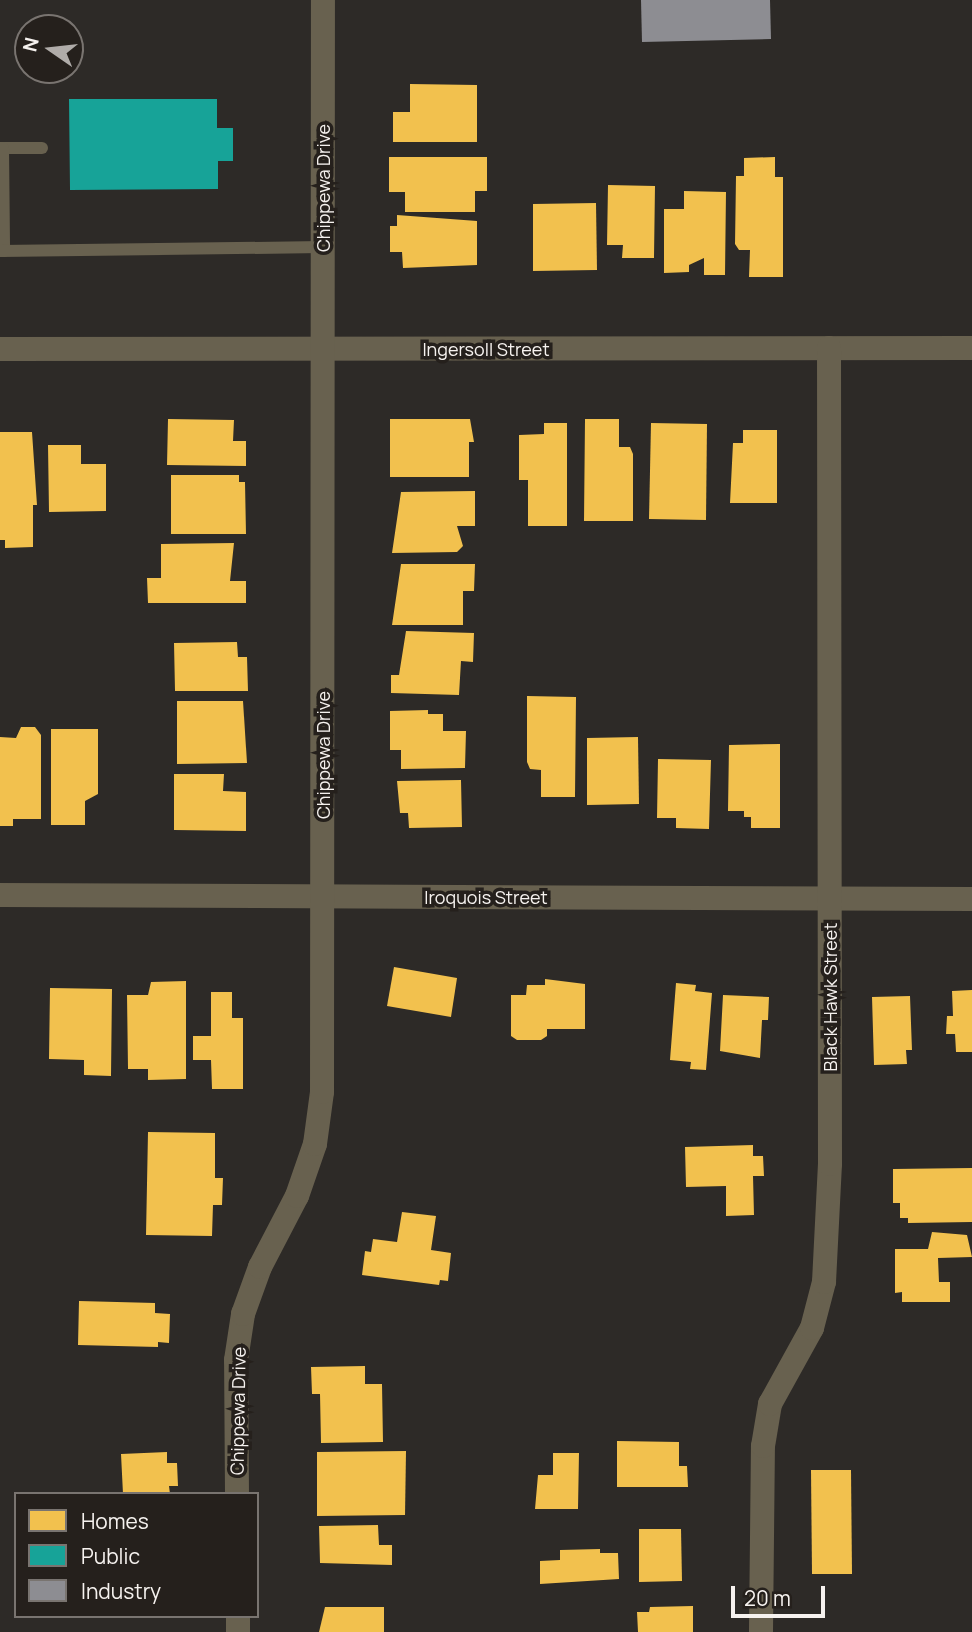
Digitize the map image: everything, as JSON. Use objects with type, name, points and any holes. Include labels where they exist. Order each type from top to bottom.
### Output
[{"type":"street","name":"Chippewa Drive","points":[[237,1492],[236,1360],[243,1314],[260,1267],[297,1196],[315,1144],[321,1093],[324,896],[323,0]]},
{"type":"street","name":"Black Hawk Street","points":[[761,1632],[763,1446],[770,1404],[811,1328],[824,1282],[830,1164],[828,348]]},
{"type":"street","name":"Ingersoll Street","points":[[0,349],[972,348]]},
{"type":"street","name":"Iroquois Street","points":[[0,895],[972,899]]},
{"type":"lane","points":[[42,148],[2,148],[2,251],[323,247]]},
{"type":"building: Homes","points":[[410,84],[477,85],[477,142],[393,142],[393,112],[410,112]]},
{"type":"building: Homes","points":[[389,157],[487,157],[487,191],[475,191],[475,212],[405,212],[405,192],[389,192]]},
{"type":"building: Homes","points":[[775,157],[775,177],[783,177],[783,277],[749,277],[750,250],[739,250],[735,244],[736,176],[744,176],[744,158]]},
{"type":"building: Homes","points":[[608,185],[655,186],[654,258],[622,258],[623,245],[607,245]]},
{"type":"building: Homes","points":[[684,191],[726,192],[725,275],[704,275],[704,258],[689,265],[689,272],[664,273],[664,209],[684,209]]},
{"type":"building: Homes","points":[[596,203],[597,270],[533,271],[533,204]]},
{"type":"building: Homes","points":[[397,215],[477,221],[477,265],[403,268],[402,252],[390,252],[390,226],[397,226]]},
{"type":"building: Homes","points":[[168,419],[234,420],[233,441],[246,441],[246,466],[167,465]]},
{"type":"building: Homes","points":[[390,419],[470,419],[474,442],[469,442],[469,477],[390,477]]},
{"type":"building: Homes","points":[[585,419],[619,419],[619,447],[630,447],[633,454],[633,521],[584,521]]},
{"type":"building: Homes","points":[[544,423],[567,423],[567,526],[528,526],[528,480],[519,480],[519,435],[544,434]]},
{"type":"building: Homes","points":[[651,423],[707,424],[706,520],[649,519]]},
{"type":"building: Homes","points":[[743,430],[777,430],[777,503],[730,503],[733,443],[743,443]]},
{"type":"building: Homes","points":[[0,432],[32,432],[37,505],[33,505],[33,547],[5,548],[5,540],[0,540]]},
{"type":"building: Homes","points":[[48,445],[81,445],[81,464],[106,464],[106,511],[49,512]]},
{"type":"building: Homes","points":[[171,475],[239,475],[239,482],[245,482],[246,534],[171,534]]},
{"type":"building: Homes","points":[[475,491],[475,526],[457,526],[463,546],[457,552],[392,553],[401,492]]},
{"type":"building: Homes","points":[[234,543],[230,581],[246,581],[246,603],[148,603],[147,578],[161,578],[161,544]]},
{"type":"building: Homes","points":[[401,564],[475,564],[474,591],[463,591],[463,625],[392,625]]},
{"type":"building: Homes","points":[[406,631],[474,633],[473,662],[461,661],[459,695],[391,693],[391,675],[399,675]]},
{"type":"building: Homes","points":[[237,642],[238,657],[247,657],[248,691],[175,691],[174,643]]},
{"type":"building: Homes","points":[[527,696],[576,697],[575,797],[541,797],[541,770],[530,769],[527,762]]},
{"type":"building: Homes","points":[[177,701],[243,701],[247,763],[177,764]]},
{"type":"building: Homes","points":[[428,710],[428,714],[443,714],[443,731],[466,731],[465,768],[401,769],[401,750],[390,750],[390,711]]},
{"type":"building: Homes","points":[[21,727],[35,727],[41,735],[41,819],[13,819],[13,826],[0,826],[0,737],[16,738]]},
{"type":"building: Homes","points":[[51,729],[98,729],[98,794],[85,801],[85,825],[51,825]]},
{"type":"building: Homes","points":[[638,737],[639,804],[587,805],[587,738]]},
{"type":"building: Homes","points":[[780,744],[780,828],[751,828],[751,817],[744,817],[744,811],[728,811],[729,745]]},
{"type":"building: Homes","points":[[658,759],[711,760],[709,829],[676,828],[676,818],[657,818]]},
{"type":"building: Homes","points":[[174,774],[224,774],[223,791],[246,792],[246,831],[174,830]]},
{"type":"building: Homes","points":[[461,780],[462,827],[409,828],[408,813],[400,813],[397,781]]},
{"type":"building: Homes","points":[[394,967],[457,978],[451,1017],[387,1006]]},
{"type":"building: Homes","points":[[545,979],[585,984],[585,1029],[547,1029],[547,1036],[541,1040],[517,1040],[511,1036],[511,995],[526,995],[527,985],[545,985]]},
{"type":"building: Homes","points":[[186,981],[186,1079],[148,1080],[148,1069],[128,1069],[127,995],[148,995],[151,982]]},
{"type":"building: Homes","points":[[676,983],[696,985],[695,991],[712,993],[706,1070],[690,1069],[691,1062],[670,1060]]},
{"type":"building: Homes","points":[[50,988],[112,989],[111,1076],[84,1075],[84,1060],[49,1059]]},
{"type":"building: Homes","points":[[972,990],[972,1052],[956,1052],[955,1034],[946,1034],[947,1016],[953,1016],[952,991]]},
{"type":"building: Homes","points":[[211,992],[232,992],[232,1018],[243,1018],[243,1089],[212,1089],[211,1060],[193,1060],[193,1036],[211,1036]]},
{"type":"building: Homes","points":[[723,995],[769,997],[768,1020],[762,1020],[760,1058],[720,1051]]},
{"type":"building: Homes","points":[[910,996],[912,1050],[906,1050],[907,1064],[874,1065],[872,997]]},
{"type":"building: Homes","points":[[148,1132],[215,1133],[215,1178],[223,1178],[222,1205],[213,1205],[212,1236],[146,1235]]},
{"type":"building: Homes","points":[[753,1145],[753,1156],[763,1156],[764,1176],[753,1176],[754,1215],[726,1216],[726,1186],[686,1187],[685,1147]]},
{"type":"building: Homes","points":[[972,1168],[972,1222],[908,1223],[908,1218],[900,1218],[900,1203],[893,1203],[893,1169]]},
{"type":"building: Homes","points":[[402,1212],[436,1216],[431,1250],[451,1253],[448,1281],[440,1280],[439,1285],[362,1275],[365,1251],[371,1252],[373,1239],[397,1242]]},
{"type":"building: Homes","points":[[932,1232],[967,1235],[972,1257],[938,1258],[939,1282],[950,1282],[950,1302],[902,1302],[902,1292],[895,1293],[895,1249],[928,1249]]},
{"type":"building: Homes","points":[[79,1301],[155,1303],[155,1313],[170,1314],[169,1343],[158,1342],[158,1347],[78,1345]]},
{"type":"building: Homes","points":[[365,1366],[365,1384],[382,1384],[383,1442],[321,1443],[320,1394],[312,1394],[311,1367]]},
{"type":"building: Homes","points":[[617,1441],[679,1442],[679,1466],[687,1466],[688,1487],[617,1487]]},
{"type":"building: Homes","points":[[406,1451],[405,1515],[317,1516],[317,1452]]},
{"type":"building: Homes","points":[[167,1452],[167,1463],[177,1463],[178,1486],[169,1486],[170,1492],[123,1492],[121,1454]]},
{"type":"building: Homes","points":[[553,1453],[579,1453],[578,1509],[535,1509],[538,1475],[553,1475]]},
{"type":"building: Homes","points":[[811,1470],[851,1470],[852,1574],[812,1574]]},
{"type":"building: Homes","points":[[378,1525],[379,1545],[392,1545],[392,1565],[320,1563],[319,1526]]},
{"type":"building: Homes","points":[[639,1529],[681,1529],[682,1581],[639,1582]]},
{"type":"building: Homes","points":[[600,1549],[600,1553],[618,1553],[619,1579],[540,1584],[540,1561],[560,1560],[560,1550]]},
{"type":"building: Homes","points":[[693,1606],[693,1632],[638,1632],[637,1612],[649,1612],[650,1607]]},
{"type":"building: Homes","points":[[325,1607],[384,1607],[384,1632],[319,1632]]},
{"type":"building: Public","points":[[69,99],[217,99],[217,128],[233,128],[233,161],[218,161],[218,189],[70,190]]},
{"type":"building: Industry","points":[[641,0],[770,0],[771,39],[642,42]]}]
